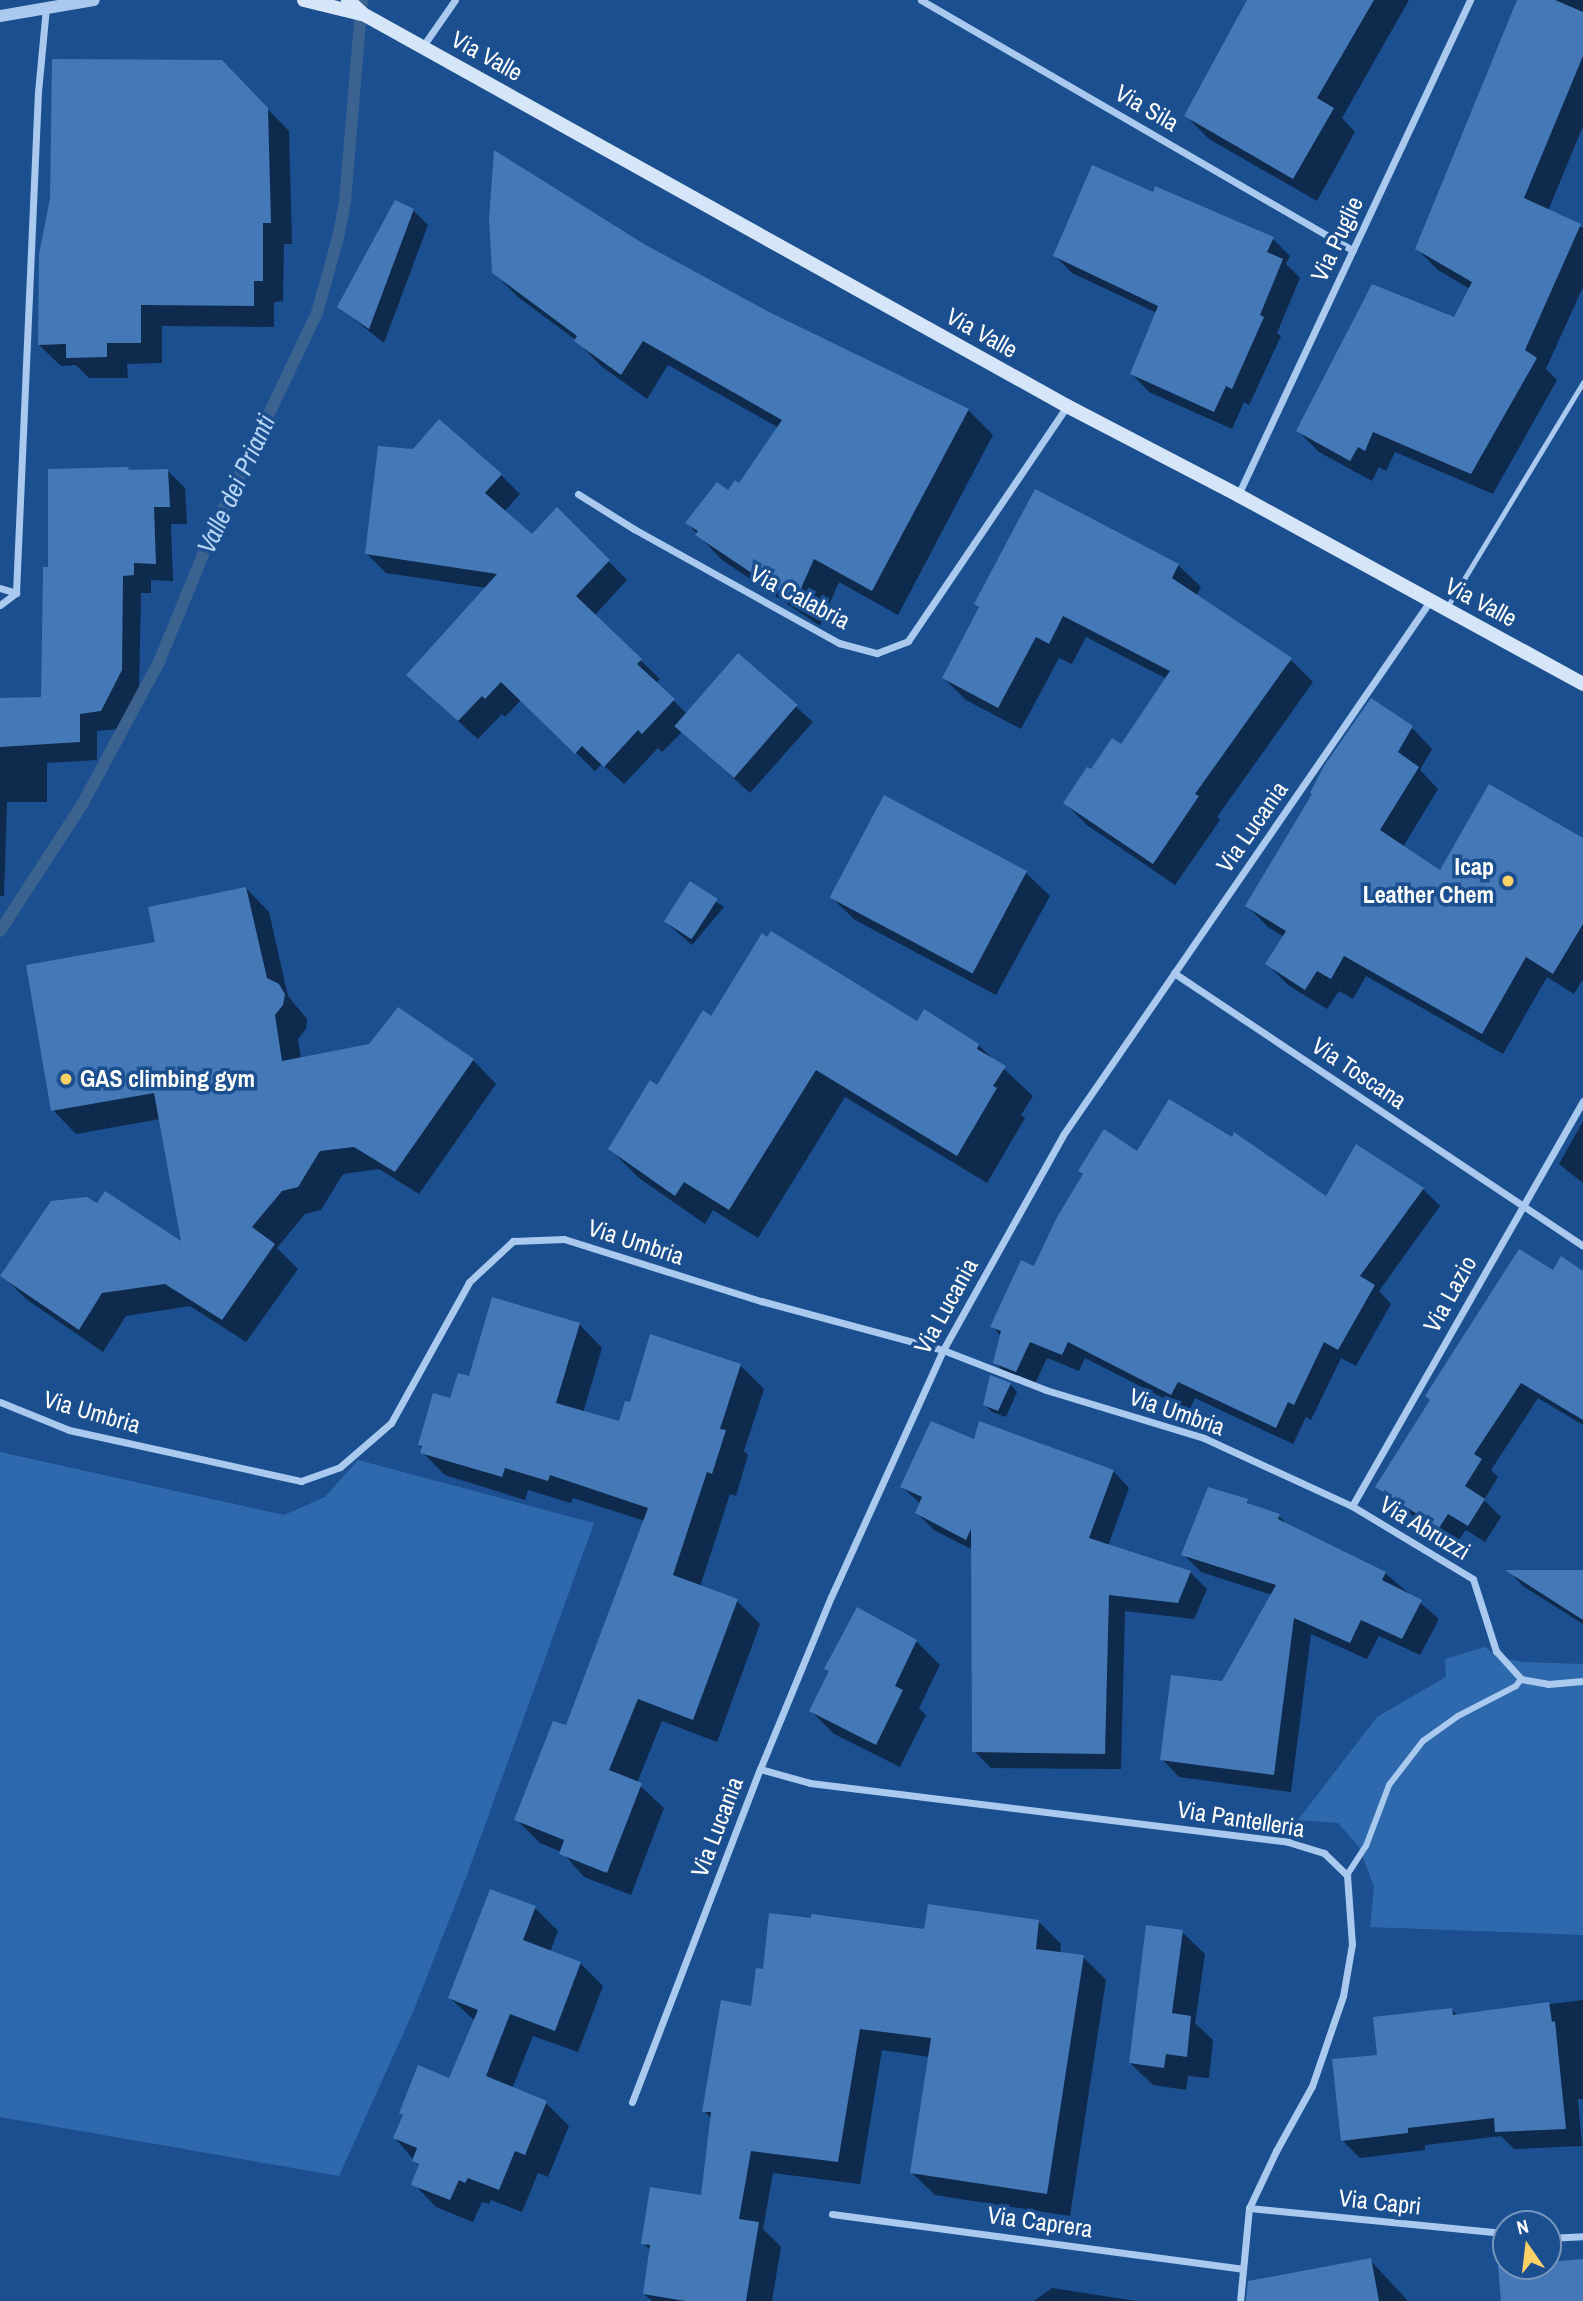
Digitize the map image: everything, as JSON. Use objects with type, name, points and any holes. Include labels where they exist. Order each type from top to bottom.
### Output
[{"type":"main road","name":"Via Valle","points":[[304,0],[363,14],[423,46],[1067,406],[1238,495],[1583,684]]},
{"type":"main road","name":"Via Valle","points":[[348,0],[363,14]]},
{"type":"street","points":[[0,16],[94,0]]},
{"type":"street","points":[[423,46],[456,0]]},
{"type":"street","name":"Via Sila","points":[[921,0],[1353,250]]},
{"type":"street","name":"Via Puglie","points":[[1238,495],[1470,0]]},
{"type":"street","points":[[16,593],[38,92],[46,8]]},
{"type":"street","name":"Via Calabria","points":[[579,494],[634,529],[839,643],[877,653],[908,641],[1067,406]]},
{"type":"street","points":[[0,588],[16,593]]},
{"type":"street","points":[[0,605],[16,593]]},
{"type":"street","name":"Via Lucania","points":[[632,2102],[760,1769],[831,1597],[943,1350],[1063,1135],[1430,601]]},
{"type":"street","name":"Via Toscana","points":[[1174,973],[1583,1246]]},
{"type":"street","name":"Via Lazio","points":[[1352,1506],[1583,1101]]},
{"type":"street","name":"Via Umbria","points":[[0,1402],[69,1430],[301,1481],[340,1467],[391,1423],[469,1282],[513,1241],[564,1239],[761,1301],[943,1350],[1046,1390],[1204,1438],[1352,1506]]},
{"type":"street","name":"Via Abruzzi","points":[[1352,1506],[1473,1579],[1496,1651],[1521,1679]]},
{"type":"street","points":[[1240,2301],[1250,2208],[1276,2151],[1312,2086],[1343,1996],[1353,1944],[1347,1875],[1366,1846],[1389,1785],[1423,1741],[1458,1716],[1516,1686],[1521,1679],[1548,1684],[1583,1681]]},
{"type":"street","name":"Via Pantelleria","points":[[760,1769],[836,1787],[1288,1842],[1324,1853],[1347,1875]]},
{"type":"street","name":"Via Capri","points":[[1250,2208],[1492,2232]]},
{"type":"street","name":"Via Caprera","points":[[832,2214],[1242,2269]]},
{"type":"street","points":[[1562,2237],[1583,2236]]},
{"type":"lane","points":[[1446,609],[1583,382]]},
{"type":"shaded area","points":[[0,1452],[284,1515],[325,1497],[358,1460],[594,1523],[467,1875],[413,2012],[339,2176],[0,2117]]},
{"type":"shaded area","points":[[1485,1647],[1498,1657],[1523,1662],[1583,1664],[1583,1935],[1370,1927],[1374,1887],[1359,1847],[1338,1823],[1298,1820],[1377,1717],[1446,1677],[1445,1659]]},
{"type":"building","points":[[1247,0],[1374,0],[1317,98],[1334,108],[1293,179],[1184,116]]},
{"type":"building","points":[[1517,0],[1555,0],[1583,12],[1583,56],[1524,198],[1581,224],[1525,350],[1537,358],[1471,474],[1373,432],[1365,451],[1358,447],[1350,461],[1296,431],[1372,284],[1454,317],[1472,282],[1415,249]]},
{"type":"building","points":[[52,59],[222,60],[268,108],[271,223],[263,223],[263,281],[254,281],[254,306],[141,305],[141,343],[107,343],[107,357],[66,358],[66,344],[38,345],[39,254],[50,198]]},
{"type":"building","points":[[494,150],[644,244],[769,312],[969,409],[872,591],[814,559],[795,602],[695,535],[698,531],[685,523],[717,482],[728,490],[735,480],[739,483],[782,420],[643,341],[621,375],[574,341],[577,336],[492,273],[489,219]]},
{"type":"building","points":[[1092,165],[1153,192],[1155,186],[1274,237],[1267,252],[1283,259],[1260,315],[1264,317],[1232,389],[1226,386],[1214,412],[1130,374],[1158,306],[1053,256]]},
{"type":"building","points":[[395,200],[414,209],[369,329],[337,307]]},
{"type":"building","points":[[439,419],[502,474],[485,493],[532,534],[557,507],[610,560],[576,596],[642,659],[637,664],[675,699],[642,734],[638,730],[604,767],[582,746],[575,754],[501,682],[485,699],[482,696],[458,721],[406,675],[497,574],[365,554],[378,446],[413,449]]},
{"type":"building","points":[[128,467],[129,470],[168,469],[170,507],[154,507],[156,564],[134,563],[134,575],[123,576],[122,670],[101,711],[80,714],[80,742],[0,747],[0,698],[41,697],[43,567],[48,567],[48,469]]},
{"type":"building","points":[[1035,489],[1179,564],[1172,578],[1292,658],[1195,794],[1199,796],[1153,864],[1063,803],[1087,767],[1091,769],[1112,738],[1121,744],[1170,671],[1063,616],[1049,644],[1036,637],[998,708],[942,678],[979,607],[974,604]]},
{"type":"building","points":[[738,653],[798,705],[734,778],[674,726]]},
{"type":"building","points":[[1371,698],[1413,726],[1398,752],[1419,767],[1380,830],[1440,870],[1489,784],[1583,838],[1583,924],[1553,974],[1526,957],[1482,1034],[1344,956],[1331,979],[1317,971],[1305,990],[1265,964],[1286,931],[1245,906],[1312,794],[1310,793],[1324,766]]},
{"type":"building","points":[[884,795],[1027,871],[973,973],[830,897]]},
{"type":"building","points":[[690,881],[718,899],[692,939],[664,921]]},
{"type":"building","points":[[246,887],[267,978],[279,984],[285,994],[283,1005],[275,1015],[282,1061],[369,1044],[398,1007],[474,1059],[395,1172],[354,1147],[320,1151],[298,1187],[282,1191],[252,1227],[275,1244],[222,1320],[165,1284],[102,1293],[79,1330],[0,1276],[51,1201],[87,1197],[97,1203],[105,1191],[181,1241],[154,1093],[51,1111],[26,965],[155,942],[148,907]]},
{"type":"building","points":[[771,931],[917,1021],[924,1009],[979,1044],[977,1049],[1006,1066],[993,1086],[997,1088],[957,1156],[816,1070],[729,1210],[684,1182],[675,1196],[608,1149],[650,1080],[657,1085],[703,1010],[711,1016],[762,933],[767,937]]},
{"type":"building","points":[[1169,1099],[1232,1137],[1234,1132],[1326,1196],[1356,1144],[1424,1188],[1360,1276],[1375,1285],[1338,1350],[1324,1342],[1294,1405],[1288,1402],[1276,1428],[1178,1382],[1171,1395],[1068,1342],[1062,1355],[1030,1342],[1016,1372],[993,1363],[1001,1331],[990,1327],[1021,1260],[1034,1266],[1056,1219],[1083,1174],[1078,1171],[1104,1129],[1137,1151]]},
{"type":"building","points":[[1519,1249],[1553,1270],[1561,1256],[1583,1271],[1583,1420],[1521,1383],[1474,1454],[1482,1459],[1465,1486],[1485,1499],[1468,1526],[1448,1514],[1439,1528],[1375,1487],[1430,1400],[1425,1396]]},
{"type":"building","points":[[492,1297],[580,1323],[556,1403],[619,1421],[625,1401],[630,1402],[650,1334],[741,1364],[720,1429],[726,1430],[712,1474],[707,1472],[673,1575],[738,1599],[693,1720],[638,1699],[609,1770],[642,1783],[607,1873],[559,1854],[564,1840],[514,1820],[553,1721],[566,1725],[648,1508],[550,1475],[548,1481],[505,1468],[502,1477],[420,1453],[422,1446],[418,1445],[433,1393],[450,1398],[458,1373],[469,1376]]},
{"type":"building","points":[[990,1375],[1011,1383],[998,1411],[983,1405]]},
{"type":"building","points":[[931,1421],[974,1439],[979,1421],[1114,1470],[1089,1538],[1191,1571],[1178,1603],[1109,1595],[1105,1754],[972,1752],[971,1529],[966,1540],[915,1513],[922,1497],[900,1487]]},
{"type":"building","points":[[1208,1487],[1248,1499],[1247,1503],[1280,1514],[1278,1519],[1386,1572],[1382,1580],[1422,1600],[1402,1639],[1361,1620],[1350,1643],[1294,1618],[1274,1775],[1160,1760],[1171,1675],[1222,1681],[1276,1585],[1181,1555]]},
{"type":"building","points":[[1505,1570],[1583,1570],[1583,1620]]},
{"type":"building","points":[[857,1607],[917,1640],[895,1686],[903,1690],[876,1745],[809,1711],[829,1671],[824,1669]]},
{"type":"building","points":[[490,1889],[536,1906],[523,1940],[581,1962],[555,2031],[510,2014],[486,2076],[547,2101],[525,2155],[515,2151],[499,2190],[468,2178],[465,2183],[459,2180],[450,2200],[411,2185],[419,2164],[412,2161],[417,2148],[393,2138],[403,2115],[399,2113],[418,2065],[449,2078],[478,2010],[448,1998]]},
{"type":"building","points":[[928,1904],[1039,1920],[1036,1949],[1084,1955],[1047,2194],[910,2173],[931,2038],[860,2029],[838,2162],[751,2151],[739,2219],[759,2222],[746,2301],[685,2301],[643,2294],[650,2245],[641,2244],[650,2187],[701,2195],[711,2112],[702,2112],[721,2000],[751,2006],[756,1968],[763,1969],[769,1913],[811,1918],[811,1914],[924,1929]]},
{"type":"building","points":[[1146,1925],[1183,1930],[1172,2013],[1191,2016],[1187,2057],[1166,2054],[1164,2068],[1129,2063]]},
{"type":"building","points":[[1549,2002],[1552,2022],[1555,2021],[1566,2129],[1495,2132],[1494,2118],[1408,2128],[1408,2133],[1341,2141],[1332,2059],[1377,2055],[1373,2017],[1452,2008],[1453,2015]]},
{"type":"building","points":[[1371,2258],[1379,2301],[1246,2301],[1248,2281]]},
{"type":"building","points":[[1583,2259],[1583,2301],[1501,2301],[1499,2280],[1562,2280],[1562,2261]]},
{"type":"waterway","name":"Valle dei Prianti","points":[[0,931],[83,803],[159,662],[212,533],[317,313],[338,238],[345,201],[362,0]]},
{"type":"place","name":"Icap Leather Chem","points":[[1508,881]]},
{"type":"place","name":"GAS climbing gym","points":[[66,1079]]}]
